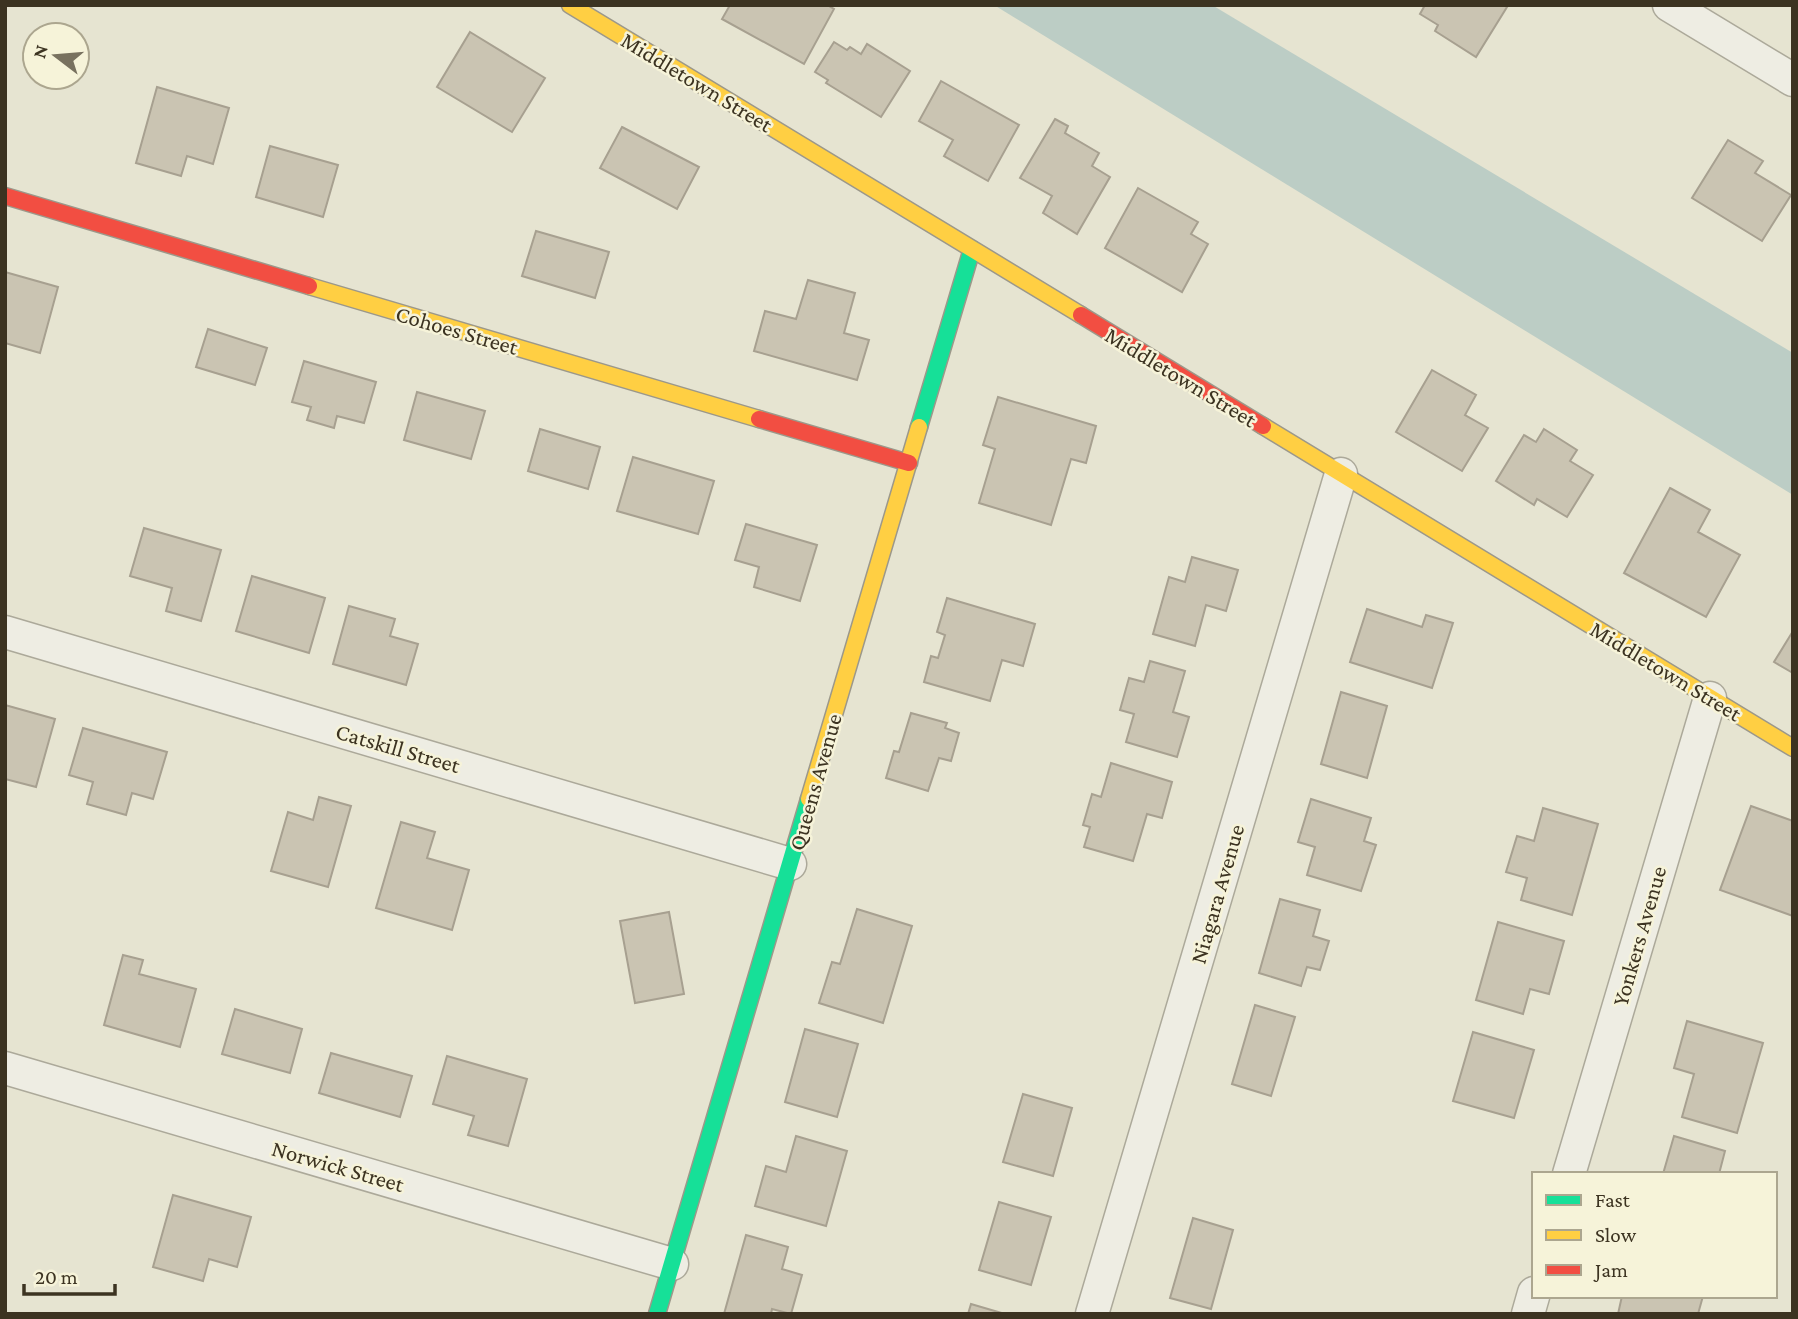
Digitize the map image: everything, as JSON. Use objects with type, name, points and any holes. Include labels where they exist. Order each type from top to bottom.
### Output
[{"type":"street","name":"Middletown Street","points":[[570,5],[1793,748]]},
{"type":"street","points":[[1669,5],[1793,80]]},
{"type":"street","name":"Cohoes Street","points":[[5,197],[909,463]]},
{"type":"street","name":"Queens Avenue","points":[[657,1314],[972,250]]},
{"type":"street","name":"Niagara Avenue","points":[[1092,1314],[1341,474]]},
{"type":"street","name":"Catskill Street","points":[[5,632],[790,864]]},
{"type":"street","name":"Yonkers Avenue","points":[[1570,1172],[1710,698]]},
{"type":"street","name":"Norwick Street","points":[[5,1068],[672,1264]]},
{"type":"shaded area","points":[[994,5],[1212,5],[1793,353],[1793,495]]},
{"type":"building","points":[[730,5],[827,5],[834,9],[804,64],[722,19]]},
{"type":"building","points":[[1425,5],[1507,7],[1476,57],[1435,31],[1438,25],[1420,14]]},
{"type":"building","points":[[470,32],[545,78],[512,132],[437,87]]},
{"type":"building","points":[[834,42],[861,54],[867,44],[910,71],[881,117],[826,83],[828,80],[815,72]]},
{"type":"building","points":[[941,81],[1019,125],[988,181],[944,156],[953,140],[919,121]]},
{"type":"building","points":[[157,87],[229,108],[213,164],[187,156],[181,176],[136,163]]},
{"type":"building","points":[[1055,119],[1068,126],[1065,133],[1099,153],[1092,166],[1110,177],[1077,234],[1043,213],[1052,196],[1020,178]]},
{"type":"building","points":[[622,127],[699,167],[677,209],[600,168]]},
{"type":"building","points":[[1728,140],[1763,161],[1755,173],[1791,195],[1762,241],[1692,198]]},
{"type":"building","points":[[270,146],[338,165],[323,217],[256,197]]},
{"type":"building","points":[[1138,188],[1198,222],[1191,234],[1208,244],[1182,292],[1105,248]]},
{"type":"building","points":[[536,231],[609,252],[595,298],[522,276]]},
{"type":"building","points":[[5,272],[58,287],[40,353],[5,343]]},
{"type":"building","points":[[808,280],[855,293],[844,333],[869,340],[857,380],[754,351],[765,311],[796,319]]},
{"type":"building","points":[[208,329],[267,348],[255,385],[196,367]]},
{"type":"building","points":[[304,361],[376,382],[364,423],[337,416],[334,428],[307,420],[311,407],[292,402]]},
{"type":"building","points":[[1432,370],[1476,395],[1465,415],[1488,428],[1462,471],[1396,432]]},
{"type":"building","points":[[417,392],[485,411],[471,459],[404,440]]},
{"type":"building","points":[[998,397],[1096,426],[1086,463],[1071,459],[1051,525],[979,503],[995,449],[983,445]]},
{"type":"building","points":[[540,429],[600,447],[588,489],[528,471]]},
{"type":"building","points":[[1544,429],[1577,450],[1570,461],[1593,475],[1567,517],[1537,499],[1534,505],[1496,481],[1524,435],[1536,442]]},
{"type":"building","points":[[633,457],[714,481],[698,534],[617,511]]},
{"type":"building","points":[[1670,488],[1710,510],[1698,532],[1740,555],[1706,617],[1624,573]]},
{"type":"building","points":[[746,524],[817,545],[800,601],[754,587],[759,567],[735,560]]},
{"type":"building","points":[[144,528],[221,550],[201,621],[166,611],[172,588],[130,576]]},
{"type":"building","points":[[1192,557],[1238,570],[1226,611],[1206,605],[1195,646],[1153,634],[1169,577],[1185,582]]},
{"type":"building","points":[[252,576],[325,598],[309,653],[236,631]]},
{"type":"building","points":[[947,598],[1035,624],[1023,666],[1002,660],[990,701],[924,682],[931,656],[938,658],[945,635],[937,632]]},
{"type":"building","points":[[349,606],[395,619],[390,636],[418,644],[406,685],[333,664]]},
{"type":"building","points":[[1367,609],[1422,627],[1426,615],[1453,623],[1432,688],[1350,662]]},
{"type":"building","points":[[1793,631],[1793,673],[1774,662]]},
{"type":"building","points":[[1150,661],[1185,671],[1173,712],[1189,717],[1177,757],[1126,742],[1134,714],[1120,710],[1129,678],[1144,682]]},
{"type":"building","points":[[1341,692],[1387,706],[1367,778],[1321,764]]},
{"type":"building","points":[[5,705],[55,719],[36,787],[5,779]]},
{"type":"building","points":[[911,713],[947,723],[945,728],[959,733],[951,761],[939,758],[928,791],[886,778],[894,751],[899,752]]},
{"type":"building","points":[[83,728],[167,752],[153,799],[132,793],[126,815],[87,804],[93,782],[69,775]]},
{"type":"building","points":[[1111,763],[1172,782],[1162,818],[1147,814],[1133,861],[1084,847],[1090,827],[1083,825],[1092,794],[1101,797]]},
{"type":"building","points":[[319,797],[351,806],[328,887],[271,871],[288,812],[313,820]]},
{"type":"building","points":[[1311,799],[1371,818],[1364,841],[1376,845],[1361,891],[1307,875],[1315,847],[1298,842]]},
{"type":"building","points":[[1751,806],[1793,821],[1793,916],[1720,890]]},
{"type":"building","points":[[1543,808],[1598,824],[1572,915],[1521,900],[1527,878],[1506,872],[1517,836],[1534,841]]},
{"type":"building","points":[[401,822],[435,832],[427,858],[469,870],[452,930],[376,908]]},
{"type":"building","points":[[1280,899],[1320,910],[1313,936],[1329,941],[1320,970],[1307,967],[1301,986],[1259,973]]},
{"type":"building","points":[[857,909],[912,926],[883,1023],[819,1003],[832,962],[840,964]]},
{"type":"building","points":[[669,912],[684,994],[635,1003],[620,921]]},
{"type":"building","points":[[1498,922],[1564,941],[1549,994],[1530,989],[1523,1014],[1476,1000]]},
{"type":"building","points":[[123,955],[143,960],[139,974],[196,989],[180,1047],[104,1025]]},
{"type":"building","points":[[1255,1005],[1295,1017],[1271,1096],[1232,1084]]},
{"type":"building","points":[[235,1009],[302,1029],[290,1073],[222,1054]]},
{"type":"building","points":[[1687,1021],[1763,1043],[1737,1133],[1682,1117],[1694,1074],[1674,1068]]},
{"type":"building","points":[[805,1029],[858,1044],[837,1117],[785,1102]]},
{"type":"building","points":[[1473,1032],[1534,1050],[1514,1118],[1453,1101]]},
{"type":"building","points":[[331,1053],[412,1076],[400,1117],[319,1093]]},
{"type":"building","points":[[447,1056],[527,1079],[508,1146],[468,1135],[474,1116],[433,1104]]},
{"type":"building","points":[[1023,1094],[1072,1108],[1053,1176],[1003,1162]]},
{"type":"building","points":[[796,1136],[847,1151],[826,1226],[755,1206],[766,1166],[786,1172]]},
{"type":"building","points":[[1674,1136],[1725,1151],[1720,1172],[1664,1172]]},
{"type":"building","points":[[173,1195],[251,1217],[237,1267],[209,1259],[203,1281],[153,1267]]},
{"type":"building","points":[[999,1202],[1051,1217],[1031,1285],[979,1270]]},
{"type":"building","points":[[1193,1218],[1233,1230],[1211,1309],[1170,1298]]},
{"type":"building","points":[[746,1235],[788,1247],[782,1269],[802,1275],[791,1314],[772,1309],[771,1314],[724,1314]]},
{"type":"building","points":[[1622,1298],[1702,1298],[1698,1314],[1618,1314]]},
{"type":"building","points":[[971,1304],[1005,1314],[968,1314]]},
{"type":"traffic: fast","points":[[919,427],[972,249]]},
{"type":"traffic: fast","points":[[657,1314],[809,799]]},
{"type":"traffic: slow","points":[[570,5],[1081,315]]},
{"type":"traffic: slow","points":[[309,286],[759,419]]},
{"type":"traffic: slow","points":[[1263,426],[1793,748]]},
{"type":"traffic: slow","points":[[809,799],[919,427]]},
{"type":"traffic: jam","points":[[5,196],[309,286]]},
{"type":"traffic: jam","points":[[1081,315],[1263,426]]},
{"type":"traffic: jam","points":[[759,419],[909,463]]}]
